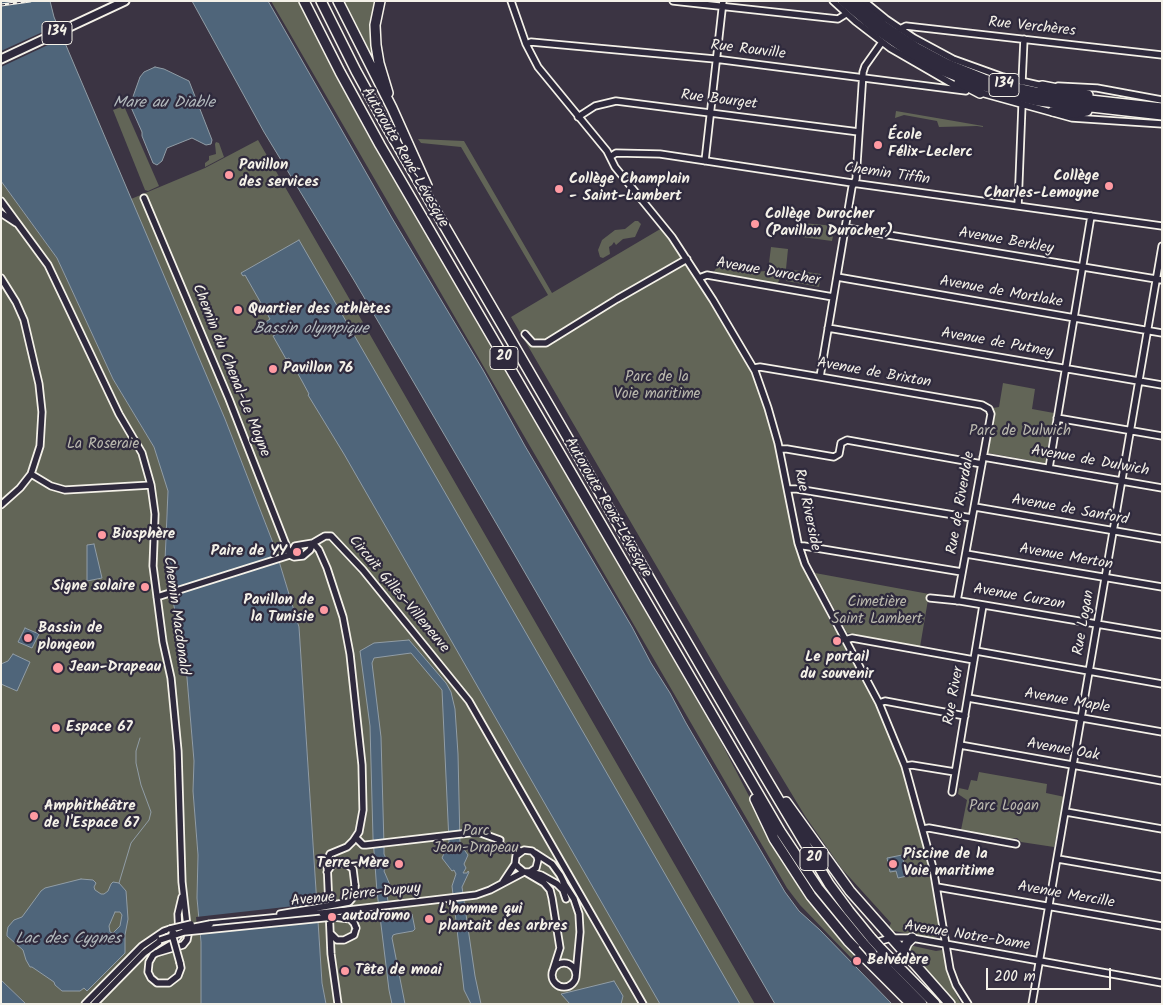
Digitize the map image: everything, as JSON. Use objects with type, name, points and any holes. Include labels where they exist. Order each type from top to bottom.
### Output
[{"type":"highway","name":"Autoroute René-Lévesque","points":[[304,1],[380,145],[795,856],[830,904],[877,951],[935,1004]]},
{"type":"highway","name":"Autoroute René-Lévesque","points":[[321,1],[368,93],[438,214],[764,775],[829,884],[849,911],[867,941]]},
{"type":"highway","points":[[338,1],[392,108],[438,214]]},
{"type":"highway","points":[[380,1],[375,25],[376,50],[392,108]]},
{"type":"highway","name":"134","points":[[843,1],[864,20],[896,44],[949,73],[983,86],[1055,104],[1162,108]]},
{"type":"highway","name":"134","points":[[854,1],[907,42],[937,59],[968,73],[1026,91],[1162,115]]},
{"type":"highway","points":[[949,73],[962,85],[980,93]]},
{"type":"highway","points":[[1042,86],[1077,92],[1107,106]]},
{"type":"highway","points":[[1053,112],[1075,113],[1107,106]]},
{"type":"highway","points":[[737,757],[772,835],[788,863],[819,907],[860,953],[911,1004]]},
{"type":"highway","points":[[764,775],[799,819],[850,891],[950,1004]]},
{"type":"highway","points":[[903,952],[907,943],[912,938]]},
{"type":"highway","name":"Autoroute René-Lévesque","points":[[877,951],[922,1004]]},
{"type":"main road","name":"134","points":[[1,59],[125,1]]},
{"type":"street","name":"Rue Riverside","points":[[511,1],[526,44],[542,73],[607,151],[614,165],[687,259],[754,368],[780,449],[799,546],[811,576],[879,703],[904,766],[923,829],[937,887],[953,978],[968,1004]]},
{"type":"street","points":[[673,1],[722,4],[838,19],[846,14]]},
{"type":"street","points":[[833,1],[846,14],[882,42],[917,65],[966,91]]},
{"type":"street","points":[[864,1],[900,29],[925,44],[959,62],[997,76],[1042,86],[1097,88],[1162,100]]},
{"type":"street","points":[[705,161],[722,4]]},
{"type":"street","name":"Rue Verchères","points":[[900,29],[906,26],[1162,55]]},
{"type":"street","points":[[1022,82],[1024,40]]},
{"type":"street","name":"Rue Rouville","points":[[526,44],[531,42],[716,60],[924,84],[938,88],[980,93],[1076,118],[1162,124]]},
{"type":"street","points":[[820,377],[833,297],[856,179],[864,68],[882,42]]},
{"type":"street","name":"Rue Bourget","points":[[578,117],[595,106],[616,101],[859,132]]},
{"type":"street","points":[[1018,206],[1022,105]]},
{"type":"street","name":"Chemin Tiffin","points":[[610,157],[616,153],[656,154],[854,184],[1162,226]]},
{"type":"street","name":"Chemin du Chenal-Le Moyne","points":[[144,198],[230,399],[288,556]]},
{"type":"street","name":"Chemin Macdonald","points":[[1,201],[48,266],[119,414],[142,453],[151,485],[155,514],[152,560],[160,597],[163,642],[171,678],[178,751],[183,892],[178,914],[179,935],[173,943],[156,953],[149,962],[150,975],[157,983],[166,984],[176,979],[180,972],[180,963],[171,933]]},
{"type":"street","points":[[1,212],[6,208]]},
{"type":"street","name":"Chemin Macdonald","points":[[1,212],[19,225]]},
{"type":"street","points":[[1049,468],[1091,216]]},
{"type":"street","name":"Avenue Berkley","points":[[846,228],[1159,280]]},
{"type":"street","name":"Rue Logan","points":[[1032,1004],[1130,431],[1159,280],[1162,246]]},
{"type":"street","points":[[525,334],[533,343],[546,342],[617,298],[687,259]]},
{"type":"street","name":"Avenue Durocher","points":[[699,278],[707,275],[833,297]]},
{"type":"street","name":"Avenue de Mortlake","points":[[837,277],[1162,333]]},
{"type":"street","points":[[1,278],[16,302],[24,320],[40,384],[42,412],[38,455],[31,474],[20,488],[1,505]]},
{"type":"street","name":"Avenue de Putney","points":[[828,328],[1162,385]]},
{"type":"street","name":"Avenue de Brixton","points":[[754,368],[760,367],[982,405],[989,409]]},
{"type":"street","name":"Rue de Riverdale","points":[[957,601],[991,414],[989,409]]},
{"type":"street","points":[[1057,418],[1162,436]]},
{"type":"street","points":[[780,449],[834,457],[839,454],[841,443],[847,440],[982,464]]},
{"type":"street","name":"Avenue de Dulwich","points":[[983,457],[1162,488]]},
{"type":"street","points":[[31,474],[51,486],[66,490],[151,485]]},
{"type":"street","points":[[788,489],[972,518]]},
{"type":"street","name":"Avenue de Sanford","points":[[974,507],[1162,539]]},
{"type":"street","name":"Circuit Gilles-Villeneuve","points":[[312,543],[329,535],[351,555],[469,701],[643,1004]]},
{"type":"street","points":[[288,556],[295,546],[312,543]]},
{"type":"street","points":[[160,597],[288,556],[303,556],[310,550],[312,543]]},
{"type":"street","points":[[312,543],[319,550],[333,583],[343,617],[350,654],[363,772],[362,822],[356,838],[347,847],[328,855],[330,933],[338,1004]]},
{"type":"street","points":[[799,546],[962,572]]},
{"type":"street","name":"Avenue Merton","points":[[966,554],[1162,587]]},
{"type":"street","name":"Avenue Curzon","points":[[930,598],[984,605],[1162,635]]},
{"type":"street","name":"Rue River","points":[[952,792],[984,605]]},
{"type":"street","points":[[844,640],[852,638],[974,660]]},
{"type":"street","points":[[976,651],[1162,684]]},
{"type":"street","name":"Avenue Maple","points":[[968,698],[1162,732]]},
{"type":"street","points":[[879,703],[885,701],[964,716]]},
{"type":"street","name":"Avenue Oak","points":[[960,744],[1162,781]]},
{"type":"street","points":[[904,766],[912,764],[955,772]]},
{"type":"street","points":[[1066,812],[1162,829]]},
{"type":"street","points":[[923,829],[929,828],[1016,844]]},
{"type":"street","points":[[356,838],[366,845],[482,833],[500,840],[499,844],[508,849],[528,850],[552,864],[574,899],[579,914],[580,932],[576,975],[571,984],[562,986],[554,981],[553,970],[560,948],[550,890],[544,883],[527,872],[515,861],[508,849]]},
{"type":"street","points":[[502,884],[521,851]]},
{"type":"street","points":[[527,872],[533,870],[538,864],[535,854]]},
{"type":"street","points":[[1058,859],[1162,878]]},
{"type":"street","points":[[266,918],[284,912],[344,904],[351,900],[355,895],[356,885],[353,869],[346,863],[336,863],[327,872]]},
{"type":"street","points":[[527,872],[541,875],[557,884],[563,890],[566,899]]},
{"type":"street","name":"Avenue Pierre-Dupuy","points":[[171,933],[210,924],[469,896],[483,893],[527,872]]},
{"type":"street","points":[[563,882],[568,908]]},
{"type":"street","name":"Avenue Mercille","points":[[937,887],[1162,926]]},
{"type":"street","points":[[85,1004],[142,946],[151,939],[171,933],[333,917],[350,919],[356,928],[354,934],[344,940],[337,940],[330,933]]},
{"type":"street","points":[[94,1004],[144,953],[171,933]]},
{"type":"street","name":"Avenue Notre-Dame","points":[[860,953],[876,942],[891,938],[912,938],[1162,983]]},
{"type":"street","points":[[553,970],[560,963],[568,963],[574,968],[576,975]]},
{"type":"green space","points":[[271,1],[298,1],[366,132],[720,740],[765,827],[863,959],[858,965],[800,905],[787,888]]},
{"type":"green space","points":[[341,1],[378,1],[374,18],[384,85]]},
{"type":"green space","points":[[124,106],[159,186],[148,191],[145,190],[113,110]]},
{"type":"green space","points":[[896,111],[983,127],[939,127],[937,121],[904,115],[895,118]]},
{"type":"green space","name":"Parc de la Voie maritime","points":[[418,139],[464,141],[552,293],[662,228],[688,266],[733,337],[754,375],[776,446],[783,476],[781,480],[783,486],[785,486],[796,544],[802,564],[834,629],[836,628],[875,703],[896,749],[894,750],[900,762],[919,824],[929,872],[927,877],[930,877],[940,932],[937,937],[933,938],[888,930],[891,923],[842,869],[805,816],[723,680],[511,317],[548,295],[461,147],[421,143]]},
{"type":"green space","name":"Parc Jean-Drapeau","points":[[258,140],[755,1004],[326,1004],[322,983],[299,627],[275,548],[225,419],[131,199],[205,168]]},
{"type":"green space","points":[[216,142],[219,143],[224,157],[205,167],[209,156],[216,154]]},
{"type":"green space","name":"La Roseraie","points":[[1,181],[57,258],[113,379],[154,447],[166,480],[168,491],[165,549],[186,666],[194,761],[193,791],[198,855],[197,898],[201,942],[201,1004],[26,1004],[1,980]]},
{"type":"green space","points":[[635,221],[641,224],[635,237],[623,239],[616,245],[614,242],[609,247],[610,254],[603,258],[600,257],[598,250],[602,240],[615,230],[625,229]]},
{"type":"green space","points":[[803,223],[835,226],[832,241],[802,237]]},
{"type":"green space","points":[[771,247],[788,249],[786,269],[777,284],[713,273],[717,267],[733,267],[733,265],[746,266],[750,272],[768,271]]},
{"type":"green space","points":[[793,270],[821,274],[819,287],[786,281]]},
{"type":"green space","name":"Parc de Dulwich","points":[[1003,383],[1035,389],[1032,409],[1054,413],[1045,463],[988,453],[995,415],[993,408],[999,407]]},
{"type":"green space","name":"Cimetière Saint Lambert","points":[[815,573],[929,594],[920,647],[847,633]]},
{"type":"green space","name":"Parc Logan","points":[[979,772],[1047,784],[1046,793],[1065,797],[1054,847],[1021,842],[1017,838],[1010,839],[961,830],[967,800],[958,794],[959,788],[968,790],[971,780],[977,781]]},
{"type":"green space","points":[[909,945],[936,951],[942,950],[951,984],[961,1004],[953,1004],[908,951]]},
{"type":"water","points":[[1,1],[50,1],[54,17],[225,419],[275,548],[299,627],[322,983],[326,1004],[201,1004],[201,942],[197,898],[198,855],[193,791],[194,761],[186,666],[165,561],[168,491],[154,447],[113,379],[57,258],[1,181]]},
{"type":"water","points":[[192,1],[268,1],[392,218],[483,370],[525,446],[785,892],[799,911],[892,1004],[775,1004],[355,282],[264,132]]},
{"type":"water","name":"Mare au Diable","points":[[155,67],[164,69],[189,81],[212,140],[211,144],[206,145],[192,138],[167,148],[162,161],[157,165],[153,163],[130,105],[140,77],[144,72]]},
{"type":"water","name":"Bassin olympique","points":[[299,240],[740,1004],[660,1004],[344,454],[308,395],[289,358],[286,359],[273,336],[275,335],[266,322],[270,319],[245,275],[243,276],[241,273]]},
{"type":"water","points":[[94,544],[102,578],[87,581],[87,545]]},
{"type":"water","name":"Bassin de plongeon","points":[[25,628],[39,634],[32,648],[18,642]]},
{"type":"water","points":[[409,640],[446,683],[451,692],[455,709],[460,844],[468,855],[464,864],[466,868],[463,873],[469,872],[462,887],[481,1004],[471,1004],[464,990],[452,886],[456,874],[442,858],[449,842],[442,690],[411,653],[374,658],[372,663],[381,737],[384,854],[388,863],[384,871],[390,885],[387,895],[390,913],[393,915],[412,914],[415,929],[393,935],[392,938],[405,1004],[392,1004],[389,990],[377,892],[373,838],[370,726],[360,651],[374,643]]},
{"type":"water","points":[[13,654],[30,662],[17,691],[1,684],[1,664],[8,661]]},
{"type":"water","points":[[902,855],[907,876],[898,878],[896,871],[890,872],[887,858]]},
{"type":"water","name":"Lac des Cygnes","points":[[81,879],[93,880],[96,883],[95,890],[101,894],[108,891],[113,882],[119,883],[126,891],[128,919],[125,935],[125,953],[87,991],[84,988],[80,991],[62,991],[54,982],[30,967],[23,950],[7,936],[8,927],[14,920],[22,917],[45,888]],"holes":[[[115,912],[120,912],[122,915],[120,926],[113,933],[110,932],[109,926]]]},
{"type":"water","points":[[1,980],[26,1004],[1,1004]]},
{"type":"water","points":[[614,981],[623,996],[621,1004],[570,1004],[561,994]]},
{"type":"pier","points":[[60,24],[65,37],[1,67],[1,51]]},
{"type":"pier","points":[[321,903],[322,921],[198,934],[196,917]]},
{"type":"waterway","points":[[119,883],[131,843],[149,820],[151,812],[141,785],[136,763],[136,751],[140,738]]},
{"type":"railway","points":[[1,5],[30,1]]},
{"type":"place","name":"École Félix-Leclerc","points":[[878,145]]},
{"type":"place","name":"Pavillon des services","points":[[229,175]]},
{"type":"place","name":"Collège Charles-Lemoyne","points":[[1109,186]]},
{"type":"place","name":"Collège Champlain - Saint-Lambert","points":[[559,189]]},
{"type":"place","name":"Collège Durocher (Pavillon Durocher)","points":[[755,224]]},
{"type":"place","name":"Quartier des athlètes","points":[[238,310]]},
{"type":"place","name":"Pavillon 76","points":[[273,369]]},
{"type":"place","name":"Biosphère","points":[[102,535]]},
{"type":"place","name":"Paire de YY","points":[[297,552]]},
{"type":"place","name":"Signe solaire","points":[[145,587]]},
{"type":"place","name":"Pavillon de la Tunisie","points":[[324,610]]},
{"type":"place","name":"Bassin de plongeon","points":[[28,638]]},
{"type":"place","name":"Le portail du souvenir","points":[[837,641]]},
{"type":"place","name":"Jean-Drapeau","points":[[58,668]]},
{"type":"place","name":"Espace 67","points":[[56,728]]},
{"type":"place","name":"Amphithéâtre de l'Espace 67","points":[[34,816]]},
{"type":"place","name":"Terre-Mère","points":[[399,864]]},
{"type":"place","name":"Piscine de la Voie maritime","points":[[893,864]]},
{"type":"place","name":"autodromo","points":[[332,917]]},
{"type":"place","name":"L'homme qui plantait des arbres","points":[[429,919]]},
{"type":"place","name":"Belvédère","points":[[857,961]]},
{"type":"place","name":"Tête de moai","points":[[345,971]]}]
